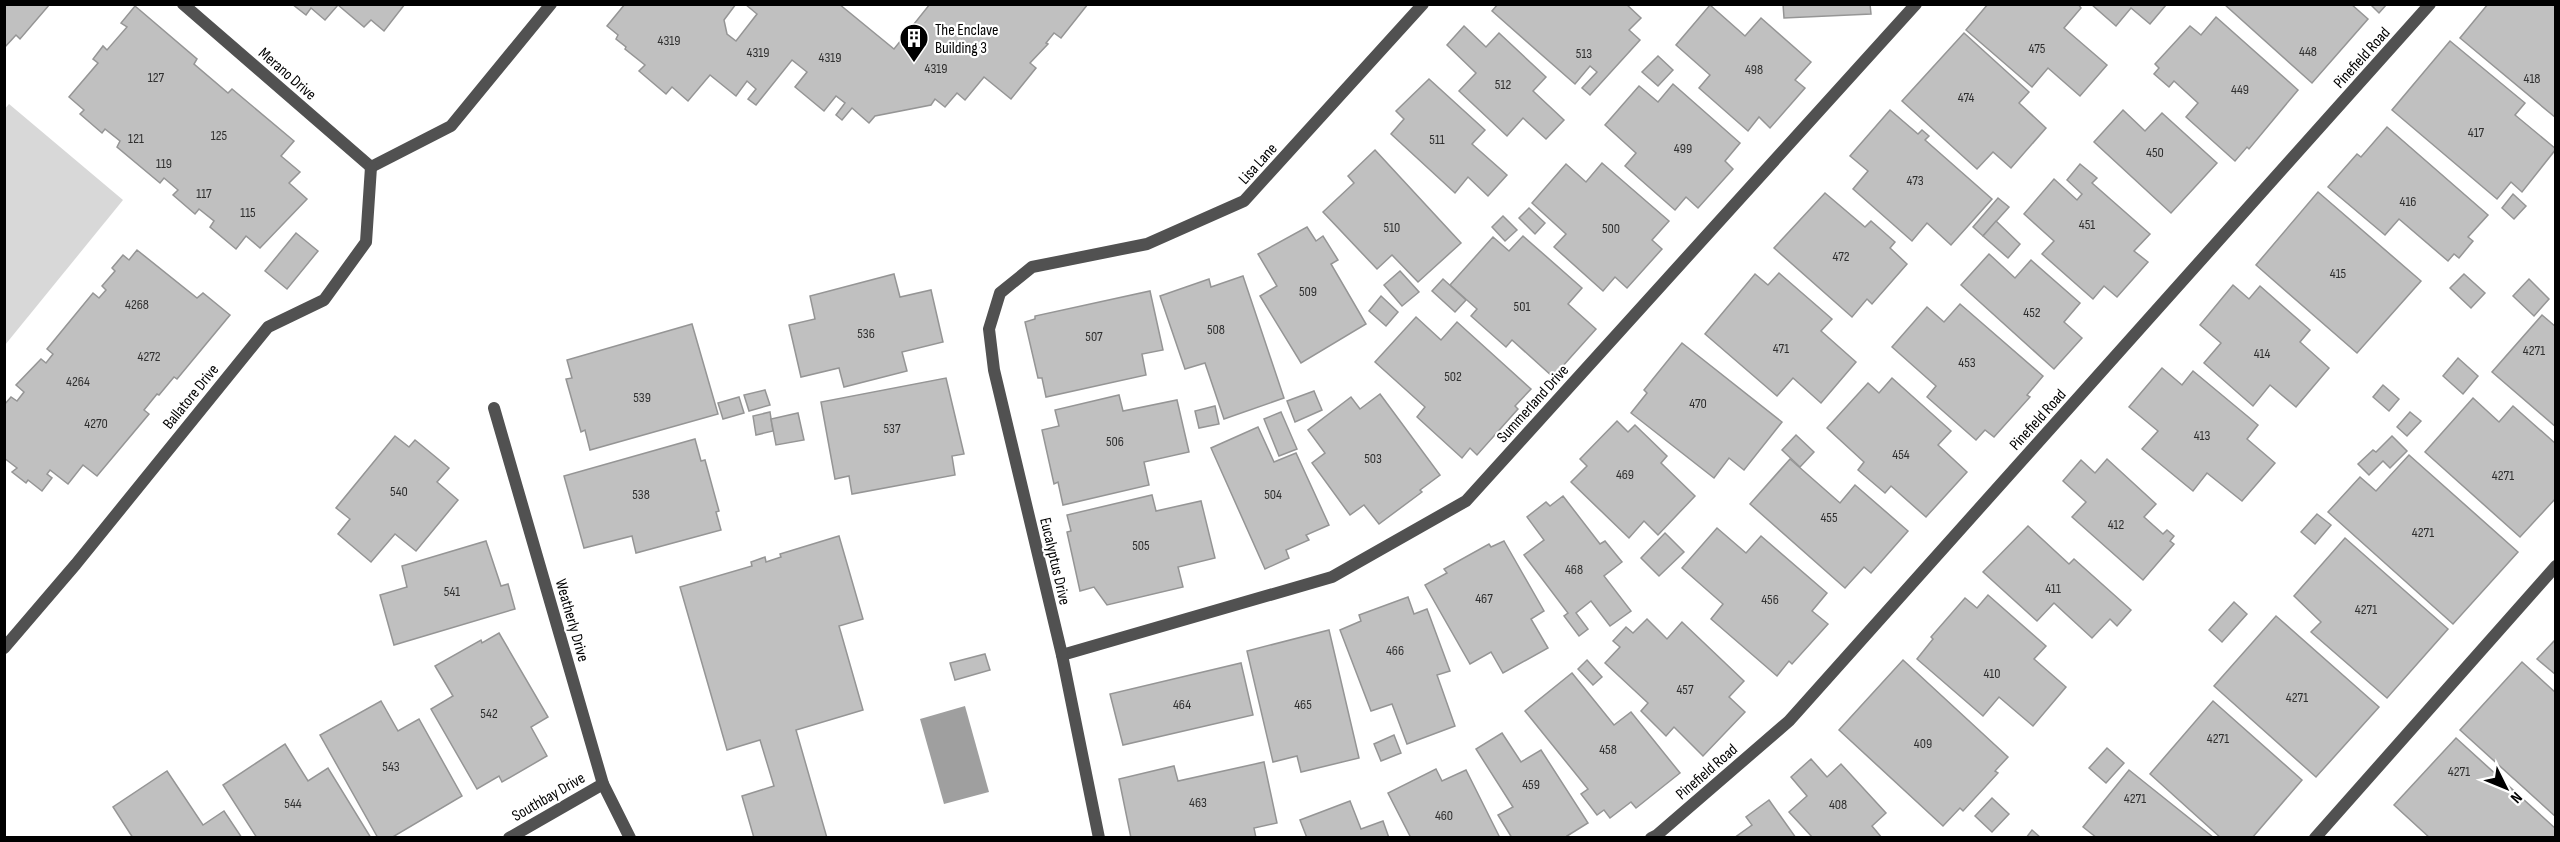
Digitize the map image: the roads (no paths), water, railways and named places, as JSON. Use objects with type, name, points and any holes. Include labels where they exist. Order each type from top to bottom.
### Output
[{"type":"lane","name":"Merano Drive","points":[[183,4],[371,167]]},
{"type":"lane","points":[[371,167],[451,126],[551,4]]},
{"type":"lane","name":"Lisa Lane","points":[[1000,293],[1032,267],[1147,244],[1244,201],[1423,4]]},
{"type":"lane","name":"Summerland Drive","points":[[1062,655],[1332,577],[1466,501],[1916,4]]},
{"type":"lane","name":"Pinefield Road","points":[[1651,837],[1657,835],[1789,721],[2430,4]]},
{"type":"lane","name":"Ballatore Drive","points":[[4,648],[76,564],[268,327],[324,300],[366,242],[371,167]]},
{"type":"lane","name":"Eucalyptus Drive","points":[[1000,293],[989,329],[994,370],[1062,655],[1099,837]]},
{"type":"lane","name":"Weatherly Drive","points":[[494,408],[603,784],[630,837]]},
{"type":"lane","points":[[2315,837],[2556,566]]},
{"type":"lane","name":"Southbay Drive","points":[[509,837],[603,784]]},
{"type":"place","name":"The Enclave Building 3","points":[[914,64]]}]
